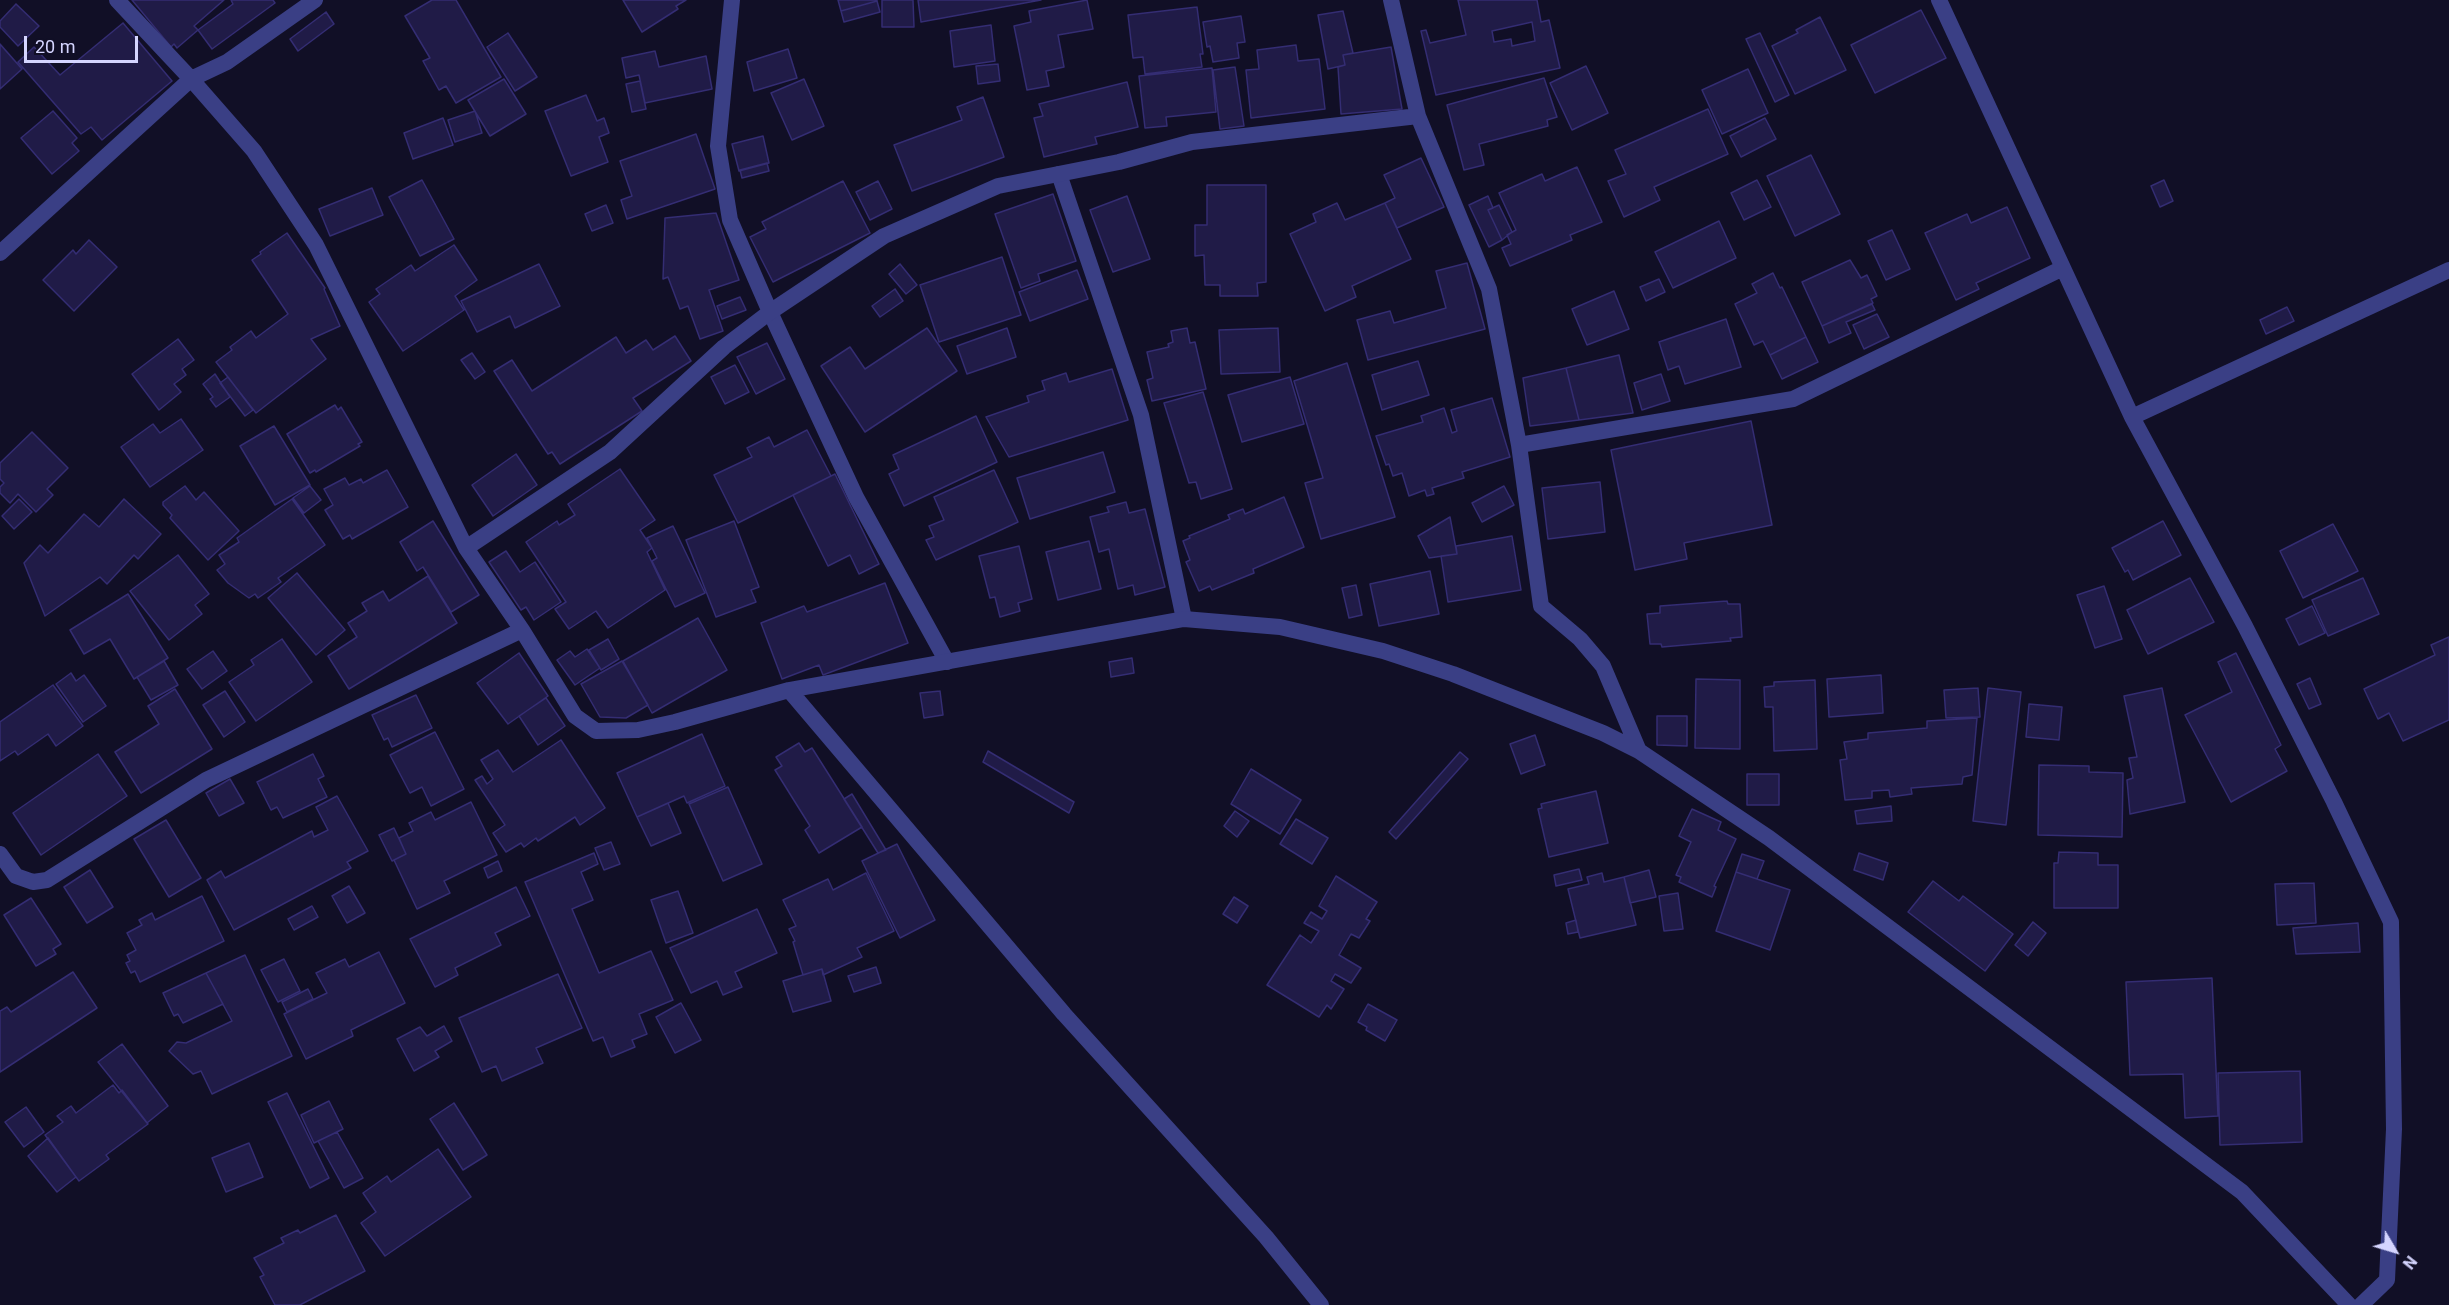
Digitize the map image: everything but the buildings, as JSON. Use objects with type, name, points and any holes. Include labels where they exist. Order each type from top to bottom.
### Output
[{"type":"street","points":[[117,0],[254,151],[316,245],[466,548],[522,630],[575,716],[596,731],[638,730],[789,690],[1184,619],[1280,627],[1383,651],[1464,678],[1603,733],[1639,751],[1769,838],[2242,1192],[2349,1305]]},
{"type":"street","points":[[0,254],[190,79],[226,62],[315,0]]},
{"type":"street","points":[[732,0],[734,4],[718,146],[730,220],[856,497],[947,662]]},
{"type":"street","points":[[1391,0],[1418,116],[1489,289],[1519,445],[1541,606],[1580,639],[1602,666],[1639,751]]},
{"type":"street","points":[[1940,0],[2132,417],[2245,626],[2334,801],[2391,922],[2394,1129],[2387,1280],[2361,1305]]},
{"type":"street","points":[[466,548],[610,452],[724,347],[770,312],[884,236],[998,186],[1119,162],[1192,141],[1418,116]]},
{"type":"street","points":[[1059,174],[1141,415],[1184,619]]},
{"type":"street","points":[[1519,445],[1793,399],[2063,268]]},
{"type":"street","points":[[2132,417],[2449,270]]},
{"type":"street","points":[[0,854],[16,876],[33,882],[47,880],[206,780],[522,630]]},
{"type":"street","points":[[789,690],[1064,1014],[1266,1237],[1321,1305]]}]
